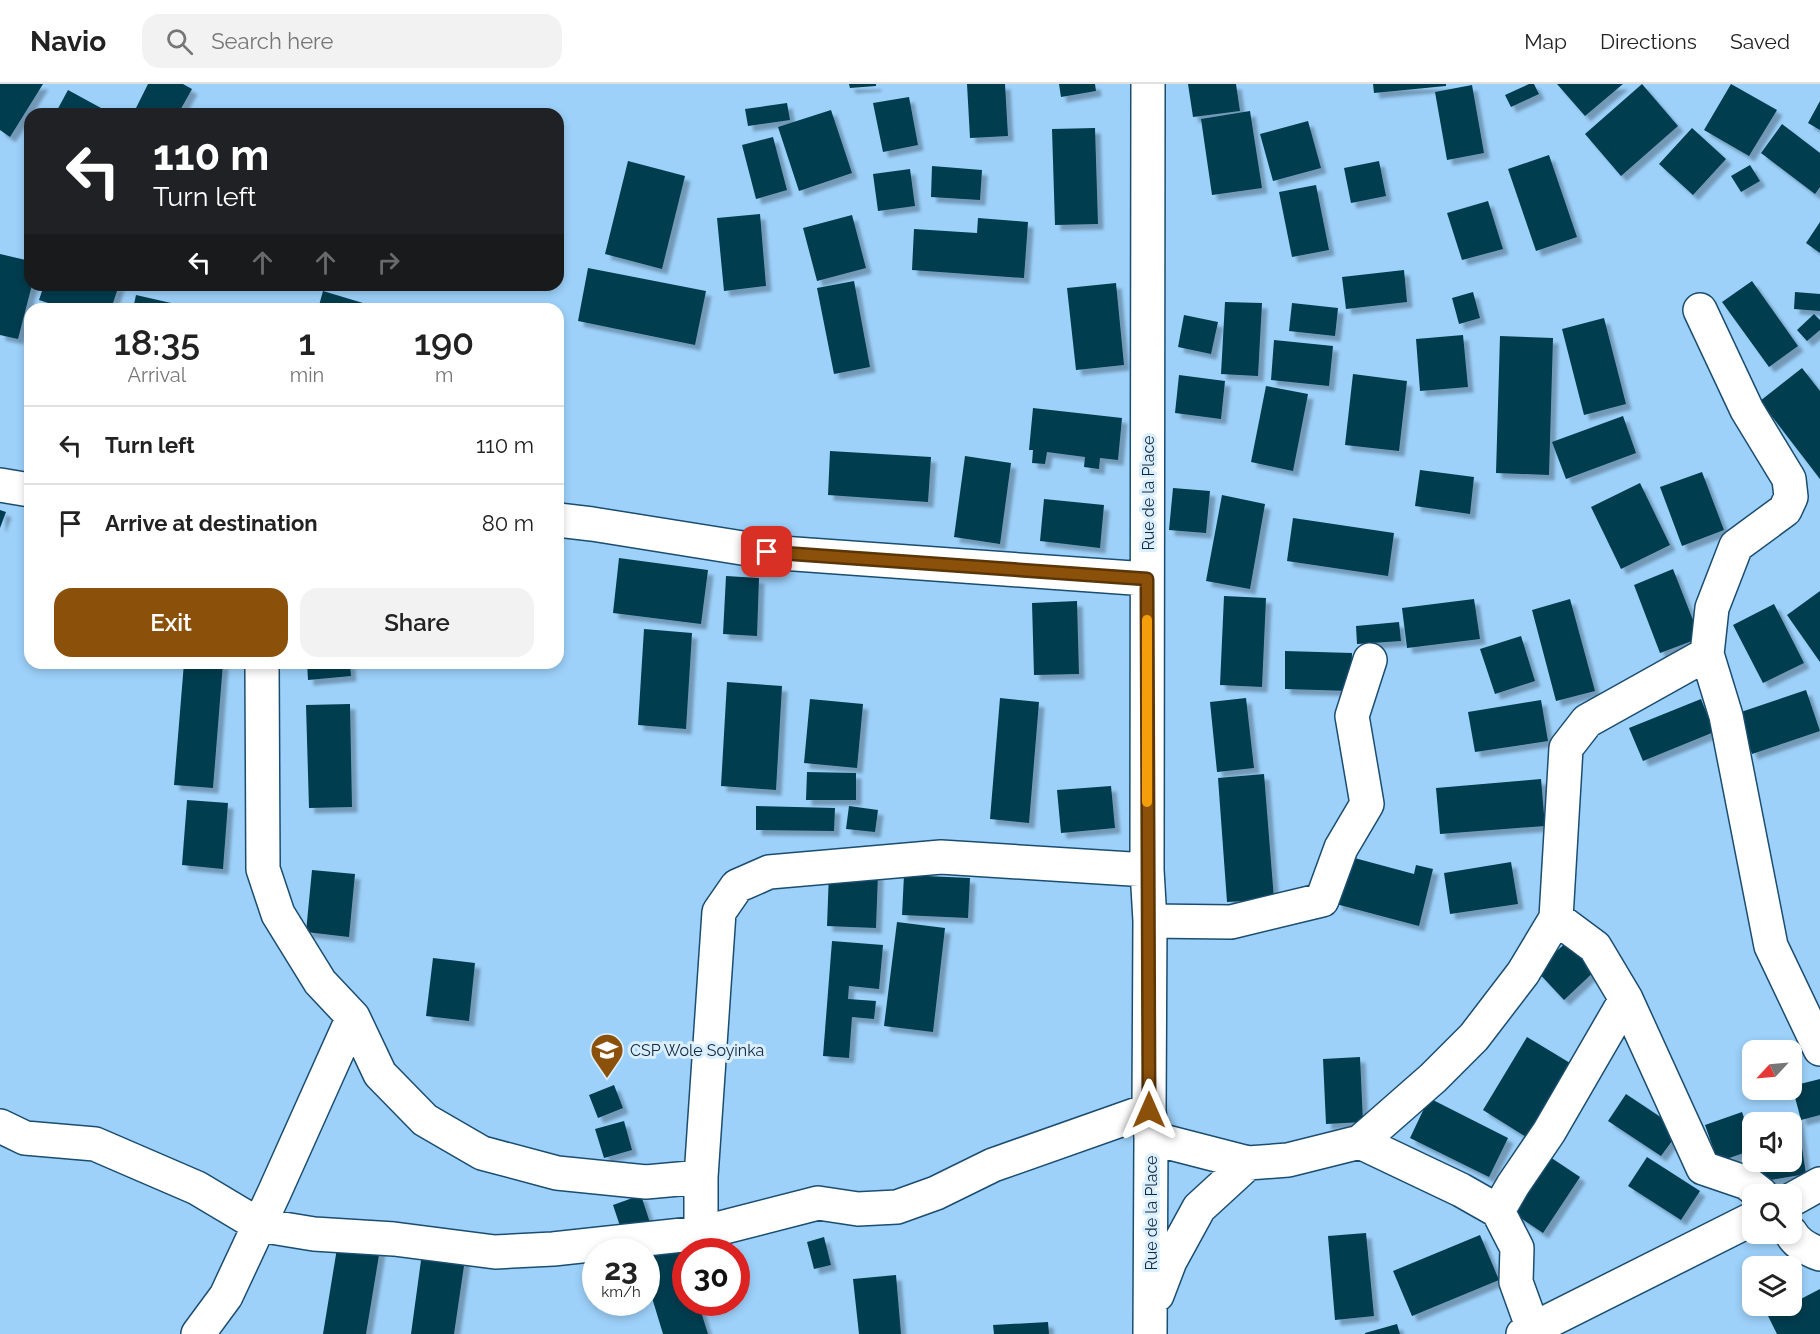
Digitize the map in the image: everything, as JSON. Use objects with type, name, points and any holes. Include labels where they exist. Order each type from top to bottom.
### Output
[{"type":"street","name":"Rue de la Place","points":[[1148,84],[1147,870],[1150,921],[1150,1324]]},
{"type":"street","points":[[1700,310],[1747,410],[1789,479],[1791,497],[1785,510],[1736,546],[1712,608],[1707,654],[1726,716],[1772,946],[1820,1049]]},
{"type":"street","points":[[0,484],[24,489]]},
{"type":"street","points":[[564,521],[767,552],[1147,579]]},
{"type":"street","points":[[0,1126],[25,1138],[95,1144],[197,1188],[259,1225],[314,1234],[394,1239],[495,1252],[553,1249],[701,1233],[818,1203],[858,1209],[897,1207],[936,1193],[993,1165],[1150,1124],[1248,1163],[1288,1160],[1360,1142],[1433,1078],[1474,1037],[1523,973],[1556,918],[1566,748],[1587,721],[1707,654]]},
{"type":"street","points":[[1150,921],[1231,922],[1322,900],[1341,848],[1367,804],[1352,716],[1370,660]]},
{"type":"street","points":[[262,669],[263,869],[278,915],[320,982],[353,1017],[380,1074],[425,1120],[482,1153],[557,1173],[646,1182],[701,1177]]},
{"type":"street","points":[[701,1233],[701,1177],[719,912],[737,886],[769,872],[941,857],[1147,870]]},
{"type":"street","points":[[1556,918],[1595,947],[1626,999],[1703,1168],[1748,1184]]},
{"type":"street","points":[[1498,1211],[1549,1132],[1626,999]]},
{"type":"street","points":[[198,1334],[226,1296],[353,1017]]},
{"type":"street","points":[[1360,1142],[1461,1190],[1498,1211],[1517,1248],[1516,1282],[1528,1332],[1742,1224]]},
{"type":"street","points":[[1150,1324],[1170,1261],[1199,1208],[1248,1163]]},
{"type":"street","points":[[1802,1194],[1820,1184]]},
{"type":"street","points":[[1802,1244],[1820,1254]]},
{"type":"building","points":[[0,84],[43,84],[28,108],[24,108],[24,115],[10,137],[0,130]]},
{"type":"building","points":[[148,84],[183,84],[192,89],[181,108],[136,108]]},
{"type":"building","points":[[849,84],[876,84],[876,86],[850,88]]},
{"type":"building","points":[[967,84],[1005,84],[1008,136],[970,138]]},
{"type":"building","points":[[1059,84],[1095,84],[1096,91],[1061,97]]},
{"type":"building","points":[[1188,84],[1236,84],[1240,111],[1193,117]]},
{"type":"building","points":[[1373,84],[1446,84],[1446,86],[1374,93]]},
{"type":"building","points":[[1534,84],[1539,94],[1511,107],[1505,95]]},
{"type":"building","points":[[1557,84],[1623,84],[1585,116]]},
{"type":"building","points":[[1642,84],[1678,126],[1621,176],[1585,134]]},
{"type":"building","points":[[1731,84],[1777,110],[1749,156],[1704,130]]},
{"type":"building","points":[[1472,85],[1484,153],[1447,160],[1435,92]]},
{"type":"building","points":[[68,90],[101,108],[58,108]]},
{"type":"building","points":[[909,97],[918,145],[883,152],[873,103]]},
{"type":"building","points":[[1820,101],[1820,130],[1808,123]]},
{"type":"building","points":[[787,103],[790,120],[748,126],[745,109]]},
{"type":"building","points":[[831,110],[852,173],[799,191],[778,127]]},
{"type":"building","points":[[1250,111],[1262,188],[1212,195],[1201,119]]},
{"type":"building","points":[[1308,121],[1321,168],[1273,181],[1260,134]]},
{"type":"building","points":[[1782,124],[1820,153],[1820,187],[1815,194],[1761,153]]},
{"type":"building","points":[[1095,128],[1098,224],[1055,225],[1052,129]]},
{"type":"building","points":[[1692,128],[1726,159],[1693,195],[1659,164]]},
{"type":"building","points":[[773,137],[787,190],[756,199],[742,145]]},
{"type":"building","points":[[1549,155],[1577,237],[1536,251],[1508,169]]},
{"type":"building","points":[[628,161],[685,176],[662,269],[605,254]]},
{"type":"building","points":[[1379,161],[1386,196],[1351,203],[1344,168]]},
{"type":"building","points":[[1750,165],[1760,181],[1741,192],[1731,176]]},
{"type":"building","points":[[932,166],[982,170],[980,200],[931,197]]},
{"type":"building","points":[[910,169],[915,206],[878,211],[873,174]]},
{"type":"building","points":[[1316,185],[1329,250],[1292,257],[1279,192]]},
{"type":"building","points":[[1488,201],[1503,249],[1462,260],[1447,213]]},
{"type":"building","points":[[760,214],[766,286],[724,291],[717,218]]},
{"type":"building","points":[[852,215],[866,268],[817,281],[803,228]]},
{"type":"building","points":[[978,218],[1028,222],[1024,278],[912,270],[914,229],[977,233]]},
{"type":"building","points":[[1820,222],[1820,253],[1806,243]]},
{"type":"building","points":[[0,254],[24,260],[24,291],[30,291],[27,303],[24,303],[24,316],[18,339],[0,335]]},
{"type":"building","points":[[588,268],[706,291],[695,345],[578,321]]},
{"type":"building","points":[[1404,270],[1407,302],[1346,309],[1342,277]]},
{"type":"building","points":[[854,281],[870,367],[834,374],[817,288]]},
{"type":"building","points":[[1752,281],[1798,346],[1769,367],[1722,302]]},
{"type":"building","points":[[1116,283],[1124,365],[1076,370],[1067,288]]},
{"type":"building","points":[[42,291],[117,291],[113,303],[48,303],[39,300]]},
{"type":"building","points":[[323,291],[363,303],[320,303]]},
{"type":"building","points":[[1473,292],[1480,318],[1459,324],[1452,298]]},
{"type":"building","points":[[1795,292],[1820,294],[1820,311],[1794,309]]},
{"type":"building","points":[[136,295],[171,303],[134,303]]},
{"type":"building","points":[[1225,302],[1262,303],[1258,376],[1221,374]]},
{"type":"building","points":[[1292,303],[1338,308],[1335,336],[1289,331]]},
{"type":"building","points":[[1814,314],[1820,320],[1820,330],[1807,341],[1797,330]]},
{"type":"building","points":[[1184,315],[1218,322],[1211,354],[1178,347]]},
{"type":"building","points":[[1604,318],[1626,404],[1584,415],[1562,329]]},
{"type":"building","points":[[1463,335],[1468,387],[1420,391],[1416,339]]},
{"type":"building","points":[[1500,336],[1553,338],[1549,475],[1496,473]]},
{"type":"building","points":[[1274,340],[1333,346],[1329,386],[1271,380]]},
{"type":"building","points":[[1802,368],[1820,391],[1820,479],[1760,401]]},
{"type":"building","points":[[1353,374],[1407,381],[1399,451],[1345,445]]},
{"type":"building","points":[[1179,375],[1225,381],[1221,419],[1175,413]]},
{"type":"building","points":[[1266,386],[1308,394],[1293,471],[1251,462]]},
{"type":"building","points":[[1033,408],[1122,418],[1118,460],[1100,458],[1099,469],[1084,467],[1085,457],[1047,452],[1045,464],[1032,463],[1033,450],[1029,450]]},
{"type":"building","points":[[1623,416],[1636,453],[1566,479],[1552,442]]},
{"type":"building","points":[[830,451],[931,457],[928,502],[828,495]]},
{"type":"building","points":[[965,456],[1011,463],[1000,544],[954,537]]},
{"type":"building","points":[[1420,470],[1474,477],[1470,514],[1415,506]]},
{"type":"building","points":[[1702,472],[1724,530],[1682,546],[1660,487]]},
{"type":"building","points":[[1640,483],[1670,545],[1621,569],[1591,507]]},
{"type":"building","points":[[1173,488],[1210,491],[1206,533],[1169,530]]},
{"type":"building","points":[[1222,495],[1265,504],[1250,589],[1206,581]]},
{"type":"building","points":[[1044,499],[1104,505],[1100,548],[1040,541]]},
{"type":"building","points":[[0,510],[6,512],[0,528]]},
{"type":"building","points":[[1293,518],[1394,533],[1388,576],[1287,561]]},
{"type":"building","points":[[619,558],[708,570],[701,624],[613,613]]},
{"type":"building","points":[[1673,569],[1700,638],[1660,653],[1634,585]]},
{"type":"building","points":[[726,576],[759,578],[757,636],[723,634]]},
{"type":"building","points":[[1820,591],[1820,662],[1787,615]]},
{"type":"building","points":[[1224,596],[1266,598],[1262,687],[1220,685]]},
{"type":"building","points":[[1474,599],[1480,639],[1407,648],[1402,608]]},
{"type":"building","points":[[1570,599],[1595,691],[1556,701],[1532,610]]},
{"type":"building","points":[[1077,601],[1079,674],[1034,675],[1032,603]]},
{"type":"building","points":[[1774,604],[1804,663],[1763,683],[1733,625]]},
{"type":"building","points":[[1399,622],[1401,641],[1357,644],[1356,626]]},
{"type":"building","points":[[644,629],[692,633],[686,729],[638,725]]},
{"type":"building","points":[[1521,636],[1535,681],[1495,694],[1480,649]]},
{"type":"building","points":[[1285,651],[1352,653],[1351,691],[1285,689]]},
{"type":"building","points":[[184,669],[223,669],[213,788],[174,785]]},
{"type":"building","points":[[307,669],[350,669],[351,676],[308,680]]},
{"type":"building","points":[[727,682],[782,686],[776,790],[721,786]]},
{"type":"building","points":[[1806,690],[1820,731],[1752,754],[1738,713]]},
{"type":"building","points":[[1000,698],[1039,702],[1029,823],[990,819]]},
{"type":"building","points":[[1246,698],[1254,768],[1217,772],[1210,702]]},
{"type":"building","points":[[810,699],[863,704],[857,768],[804,763]]},
{"type":"building","points":[[1701,699],[1714,732],[1643,761],[1629,728]]},
{"type":"building","points":[[1541,700],[1548,741],[1475,752],[1468,712]]},
{"type":"building","points":[[350,704],[352,807],[309,808],[306,705]]},
{"type":"building","points":[[807,772],[856,773],[856,800],[806,800]]},
{"type":"building","points":[[1264,774],[1274,899],[1227,902],[1218,778]]},
{"type":"building","points":[[1541,779],[1545,826],[1440,834],[1436,788]]},
{"type":"building","points":[[1111,786],[1115,828],[1061,833],[1057,790]]},
{"type":"building","points":[[187,800],[228,803],[223,869],[182,865]]},
{"type":"building","points":[[756,806],[835,808],[834,831],[756,830]]},
{"type":"building","points":[[849,806],[878,810],[875,832],[846,829]]},
{"type":"building","points":[[1347,856],[1414,874],[1416,865],[1433,869],[1419,926],[1336,904]]},
{"type":"building","points":[[1511,862],[1518,904],[1450,914],[1444,873]]},
{"type":"building","points":[[312,870],[355,874],[349,937],[306,932]]},
{"type":"building","points":[[829,872],[878,874],[876,928],[827,926]]},
{"type":"building","points":[[904,875],[970,878],[968,918],[902,915]]},
{"type":"building","points":[[897,922],[945,928],[933,1032],[884,1026]]},
{"type":"building","points":[[1572,937],[1599,967],[1564,1000],[1536,970]]},
{"type":"building","points":[[832,941],[883,945],[879,989],[849,986],[848,999],[876,1001],[874,1019],[852,1017],[849,1058],[823,1056]]},
{"type":"building","points":[[433,958],[475,963],[469,1021],[426,1016]]},
{"type":"building","points":[[1527,1037],[1575,1066],[1531,1140],[1483,1110]]},
{"type":"building","points":[[1360,1057],[1363,1122],[1326,1124],[1323,1059]]},
{"type":"building","points":[[1820,1079],[1820,1115],[1802,1120],[1802,1112],[1799,1112],[1796,1100],[1802,1100],[1802,1084]]},
{"type":"building","points":[[614,1085],[623,1108],[598,1118],[589,1095]]},
{"type":"building","points":[[1626,1094],[1680,1130],[1661,1156],[1608,1121]]},
{"type":"building","points":[[1429,1098],[1508,1138],[1489,1177],[1410,1138]]},
{"type":"building","points":[[1742,1112],[1742,1154],[1718,1162],[1705,1125]]},
{"type":"building","points":[[624,1121],[632,1150],[604,1158],[595,1129]]},
{"type":"building","points":[[1802,1148],[1806,1174],[1764,1181],[1763,1172],[1802,1172]]},
{"type":"building","points":[[1547,1155],[1580,1177],[1543,1233],[1510,1211]]},
{"type":"building","points":[[1647,1157],[1700,1191],[1681,1220],[1628,1186]]},
{"type":"building","points":[[641,1195],[652,1229],[624,1238],[613,1205]]},
{"type":"building","points":[[1366,1233],[1374,1316],[1335,1320],[1328,1236]]},
{"type":"building","points":[[1480,1235],[1499,1280],[1412,1316],[1393,1271]]},
{"type":"building","points":[[339,1236],[381,1243],[366,1334],[323,1334]]},
{"type":"building","points":[[824,1237],[831,1265],[814,1269],[807,1242]]},
{"type":"building","points":[[672,1250],[672,1316],[702,1316],[708,1334],[663,1334],[658,1316],[660,1316],[660,1254]]},
{"type":"building","points":[[422,1253],[465,1259],[454,1334],[411,1334]]},
{"type":"building","points":[[896,1275],[901,1334],[859,1334],[853,1279]]},
{"type":"building","points":[[1820,1289],[1820,1334],[1777,1334],[1768,1316],[1802,1316],[1802,1298]]},
{"type":"building","points":[[1048,1322],[1049,1334],[994,1334],[993,1325]]},
{"type":"building","points":[[1397,1324],[1400,1334],[1365,1334],[1365,1333]]},
{"type":"slow traffic","points":[[1147,620],[1147,802]]},
{"type":"place","name":"CSP Wole Soyinka","points":[[607,1079]]},
{"type":"route","points":[[767,552],[1147,579],[1149,1110]]}]
